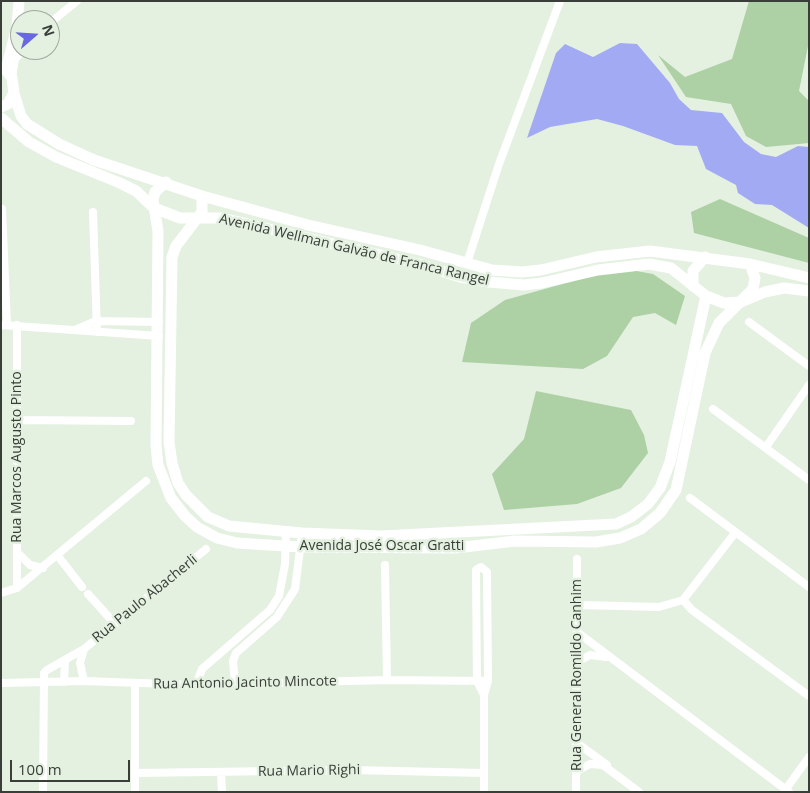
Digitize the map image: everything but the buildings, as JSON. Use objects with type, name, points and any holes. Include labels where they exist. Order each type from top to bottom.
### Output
[{"type":"street","points":[[60,15],[77,1]]},
{"type":"street","points":[[467,263],[499,164],[560,1]]},
{"type":"street","points":[[7,72],[10,60]]},
{"type":"street","points":[[7,72],[14,60]]},
{"type":"street","name":"Avenida Wellman Galvão de Franca Rangel","points":[[7,72],[21,116],[28,124],[59,144],[94,160],[166,182],[202,196],[308,225],[420,250],[492,270],[522,272],[541,270],[596,257],[650,250],[750,264],[809,278]]},
{"type":"street","points":[[1,107],[8,104],[14,94]]},
{"type":"street","name":"Avenida Wellman Galvão de Franca Rangel","points":[[1,118],[29,142],[56,157],[136,191],[154,208],[180,218],[222,218],[419,264],[460,277],[489,282],[524,286],[542,284],[598,270],[649,264],[671,268],[706,296],[724,303],[741,302],[765,292],[784,288],[809,291]]},
{"type":"street","points":[[154,208],[155,192],[166,182]]},
{"type":"street","points":[[198,217],[203,208],[202,196]]},
{"type":"street","name":"Avenida José Oscar Gratti","points":[[154,208],[158,231],[159,336],[156,445],[158,465],[171,498],[185,516],[217,538],[245,543],[301,547],[456,548],[535,540],[596,542],[620,538],[641,529],[660,513],[676,490],[708,344],[719,322],[741,302]]},
{"type":"street","points":[[2,209],[4,325],[159,336]]},
{"type":"street","points":[[93,212],[97,332]]},
{"type":"street","name":"Avenida José Oscar Gratti","points":[[198,217],[176,246],[172,258],[169,442],[172,463],[178,483],[186,496],[208,517],[228,526],[286,532],[380,536],[593,527],[616,524],[631,517],[648,504],[660,488],[670,462],[706,296]]},
{"type":"street","points":[[693,286],[694,271],[705,257]]},
{"type":"street","points":[[741,302],[754,283],[750,264]]},
{"type":"street","points":[[75,330],[96,321],[159,322]]},
{"type":"street","points":[[749,322],[809,366]]},
{"type":"street","name":"Rua Marcos Augusto Pinto","points":[[17,326],[17,588]]},
{"type":"street","points":[[766,447],[809,385]]},
{"type":"street","points":[[713,409],[809,480]]},
{"type":"street","points":[[17,420],[131,421]]},
{"type":"street","points":[[1,593],[17,588],[43,568],[146,481]]},
{"type":"street","points":[[690,498],[809,587]]},
{"type":"street","points":[[196,685],[202,669],[270,610],[279,596],[284,571],[286,532]]},
{"type":"street","points":[[236,684],[233,661],[236,653],[277,617],[295,589],[302,533]]},
{"type":"street","points":[[578,605],[660,607],[683,600],[736,533]]},
{"type":"street","name":"Rua Paulo Abacherli","points":[[42,682],[46,670],[84,649],[206,549]]},
{"type":"street","points":[[17,552],[30,565],[43,568]]},
{"type":"street","points":[[58,556],[82,587]]},
{"type":"street","name":"Rua General Romildo Canhim","points":[[576,792],[577,559]]},
{"type":"street","points":[[385,565],[387,680]]},
{"type":"street","points":[[484,695],[477,681],[476,570],[481,567],[484,567],[487,572],[488,681],[484,695],[484,792]]},
{"type":"street","points":[[88,594],[115,624]]},
{"type":"street","points":[[683,600],[692,610],[809,696]]},
{"type":"street","points":[[576,632],[787,790],[809,757]]},
{"type":"street","name":"Rua Paulo Abacherli","points":[[84,649],[80,663],[84,681]]},
{"type":"street","points":[[577,662],[590,655],[608,657]]},
{"type":"street","points":[[64,682],[65,660]]},
{"type":"street","name":"Rua Antonio Jacinto Mincote","points":[[1,683],[84,681],[196,685],[387,680],[488,681]]},
{"type":"street","points":[[42,682],[43,792]]},
{"type":"street","points":[[134,792],[135,684]]},
{"type":"street","points":[[577,743],[597,756],[639,792]]},
{"type":"street","points":[[577,771],[590,764],[596,764],[616,774]]},
{"type":"street","name":"Rua Mario Righi","points":[[135,773],[352,770],[484,773]]},
{"type":"street","points":[[221,773],[222,792]]},
{"type":"green space","points":[[749,1],[809,1],[809,41],[799,91],[809,101],[809,143],[766,147],[746,136],[731,104],[686,97],[658,55],[685,77],[732,59]]},
{"type":"green space","points":[[720,199],[809,238],[809,263],[694,233],[691,212]]},
{"type":"green space","points":[[620,268],[653,274],[685,296],[676,325],[655,313],[633,317],[607,356],[583,369],[462,362],[471,323],[505,300]]},
{"type":"green space","points":[[536,391],[631,410],[644,435],[648,453],[621,488],[577,504],[504,510],[492,474],[524,439]]},
{"type":"water","points":[[620,43],[637,44],[670,83],[679,99],[691,110],[722,113],[744,142],[761,154],[776,157],[798,146],[809,147],[809,228],[772,205],[755,204],[738,193],[736,185],[706,169],[697,146],[675,145],[623,126],[597,119],[550,127],[527,138],[556,53],[565,44],[593,57]]}]
